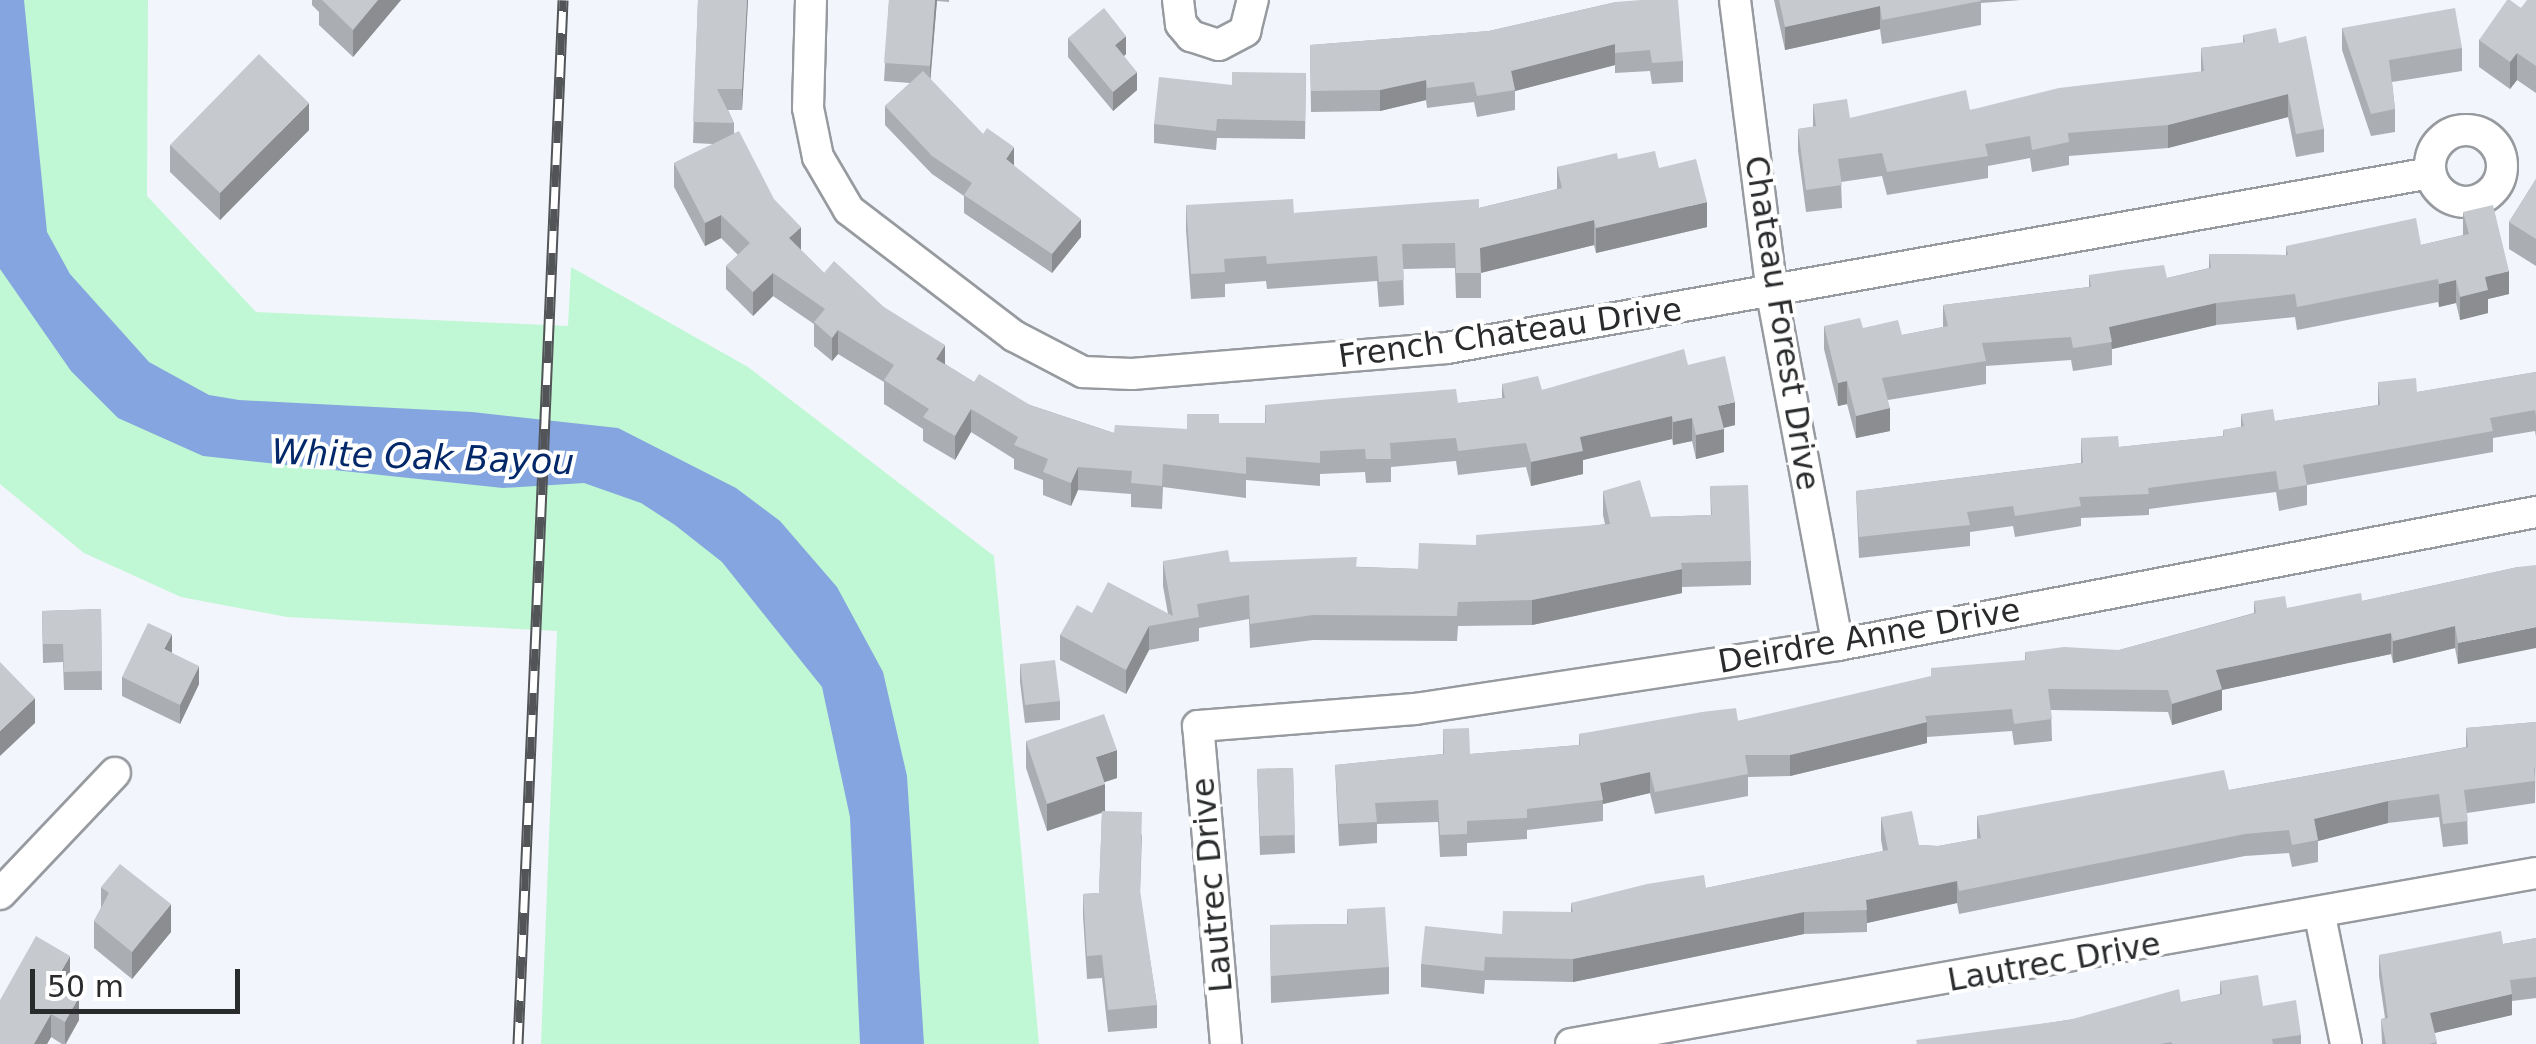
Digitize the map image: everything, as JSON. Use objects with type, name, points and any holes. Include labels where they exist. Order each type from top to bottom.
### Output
[{"type":"street","name":"French Chateau Drive","points":[[811,0],[808,108],[818,156],[850,210],[1014,336],[1083,372],[1132,374],[1447,348],[1772,294],[2430,173]]},
{"type":"street","points":[[1178,0],[1181,24],[1190,36],[1219,45],[1245,31],[1262,1]]},
{"type":"street","name":"Chateau Forest Drive","points":[[1735,0],[1772,294],[1838,645]]},
{"type":"street","name":"Deirdre Anne Drive","points":[[1198,726],[1415,709],[1838,645],[2536,512]]},
{"type":"street","name":"Lautrec Drive","points":[[1198,726],[1226,1044]]},
{"type":"street","points":[[0,894],[115,773]]},
{"type":"street","name":"Lautrec Drive","points":[[1571,1044],[2320,916],[2536,873]]},
{"type":"street","points":[[2320,916],[2346,1044]]},
{"type":"green space","points":[[0,0],[148,0],[147,196],[256,312],[568,326],[571,267],[748,367],[994,556],[1039,1044],[541,1044],[557,631],[287,617],[181,597],[84,553],[0,484]]},
{"type":"water","name":"White Oak Bayou","points":[[0,0],[24,0],[47,232],[70,274],[149,362],[209,395],[239,400],[472,412],[618,428],[736,488],[780,521],[837,587],[883,672],[907,776],[924,1044],[860,1044],[850,817],[822,687],[722,562],[641,503],[584,483],[503,488],[203,456],[118,418],[71,371],[0,269]]},
{"type":"building","points":[[322,0],[378,0],[353,30]]},
{"type":"building","points":[[698,0],[747,0],[742,89],[717,89],[734,123],[693,122]]},
{"type":"building","points":[[889,0],[935,0],[930,66],[884,63]]},
{"type":"building","points":[[1678,0],[1683,61],[1652,63],[1650,50],[1615,53],[1615,44],[1511,71],[1515,90],[1477,96],[1474,82],[1427,88],[1426,80],[1380,90],[1311,91],[1310,45],[1489,31],[1616,2]]},
{"type":"building","points":[[1779,0],[1981,1],[1882,20],[1880,6],[1785,27]]},
{"type":"building","points":[[2507,0],[2521,8],[2527,0],[2536,0],[2536,66],[2517,53],[2510,62],[2479,40]]},
{"type":"building","points":[[1104,8],[1126,36],[1115,45],[1137,72],[1113,92],[1068,38]]},
{"type":"building","points":[[2455,8],[2462,48],[2389,60],[2395,109],[2371,114],[2342,28]]},
{"type":"building","points":[[2276,28],[2279,43],[2306,36],[2324,129],[2296,134],[2288,94],[2168,125],[2068,133],[2069,142],[2032,150],[2030,136],[1985,144],[1988,156],[1887,172],[1882,153],[1838,159],[1842,185],[1806,190],[1798,129],[1816,126],[1813,104],[1847,99],[1850,118],[1966,90],[1970,110],[2059,88],[2204,71],[2201,48],[2245,42],[2243,35]]},
{"type":"building","points":[[259,54],[309,103],[220,193],[170,145]]},
{"type":"building","points":[[923,71],[983,134],[987,128],[1014,147],[1006,159],[1081,219],[1052,254],[964,195],[972,183],[932,156],[885,106]]},
{"type":"building","points":[[1232,72],[1306,73],[1305,121],[1217,119],[1216,131],[1154,124],[1159,77],[1232,85]]},
{"type":"building","points":[[739,131],[774,199],[801,227],[789,238],[824,273],[834,261],[884,307],[945,345],[936,359],[974,382],[979,374],[1030,405],[1114,433],[1115,425],[1187,429],[1187,414],[1219,414],[1219,423],[1266,423],[1265,405],[1343,398],[1456,389],[1458,403],[1505,398],[1502,384],[1538,376],[1542,390],[1684,349],[1688,365],[1725,356],[1735,402],[1718,406],[1724,429],[1696,435],[1692,418],[1673,422],[1672,416],[1580,437],[1583,451],[1531,462],[1526,443],[1458,451],[1456,438],[1390,443],[1391,459],[1366,459],[1365,449],[1320,451],[1320,463],[1246,457],[1246,474],[1163,464],[1162,486],[1131,483],[1132,471],[1078,467],[1071,483],[1043,472],[1048,459],[1014,445],[1018,437],[971,409],[955,436],[923,417],[929,409],[884,380],[894,365],[838,330],[832,338],[814,322],[825,309],[773,273],[753,292],[726,266],[750,243],[721,215],[705,223],[674,163]]},
{"type":"building","points":[[1655,151],[1659,168],[1696,159],[1707,202],[1596,228],[1594,220],[1480,248],[1481,273],[1456,273],[1455,243],[1402,244],[1404,280],[1379,282],[1377,256],[1267,264],[1266,256],[1224,259],[1225,272],[1191,274],[1186,205],[1293,199],[1294,213],[1479,199],[1479,208],[1562,188],[1557,167],[1617,153],[1618,159]]},
{"type":"building","points":[[2536,179],[2536,239],[2509,222]]},
{"type":"building","points":[[2493,205],[2509,271],[2485,277],[2488,290],[2460,297],[2456,280],[2439,284],[2438,279],[2297,307],[2295,294],[2216,303],[2109,327],[2112,342],[2073,348],[2071,337],[1982,343],[1986,361],[1882,378],[1890,408],[1856,416],[1847,381],[1838,383],[1824,326],[1860,318],[1863,328],[1898,320],[1902,335],[1948,326],[1943,305],[2091,287],[2089,275],[2122,270],[2164,265],[2167,278],[2211,268],[2209,254],[2288,255],[2286,246],[2416,218],[2421,245],[2469,234],[2463,212]]},
{"type":"building","points":[[2536,372],[2536,416],[2535,410],[2490,418],[2493,431],[2303,465],[2307,485],[2279,490],[2276,471],[2148,488],[2149,494],[2079,497],[2081,506],[2015,516],[2013,506],[1967,512],[1970,525],[1859,537],[1856,491],[2083,463],[2081,438],[2118,436],[2119,447],[2224,436],[2223,430],[2244,426],[2241,414],[2273,409],[2275,421],[2380,405],[2378,382],[2416,378],[2417,392]]},
{"type":"building","points":[[1640,480],[1651,517],[1712,515],[1710,486],[1748,485],[1751,561],[1681,563],[1682,569],[1532,600],[1458,602],[1457,616],[1313,615],[1250,624],[1249,595],[1197,604],[1199,617],[1149,626],[1126,670],[1060,635],[1077,605],[1092,613],[1108,582],[1173,616],[1163,561],[1228,550],[1230,562],[1357,557],[1356,567],[1418,569],[1419,543],[1476,545],[1476,535],[1610,524],[1603,491]]},
{"type":"building","points":[[2536,565],[2536,627],[2458,643],[2455,626],[2393,641],[2391,633],[2216,670],[2222,689],[2172,704],[2168,690],[2048,689],[2052,719],[2014,724],[2012,709],[1925,716],[1927,722],[1790,755],[1745,755],[1748,774],[1655,792],[1650,772],[1600,783],[1603,800],[1527,809],[1527,818],[1467,821],[1467,834],[1440,835],[1438,800],[1375,803],[1377,822],[1339,824],[1335,765],[1444,754],[1443,729],[1469,728],[1470,754],[1580,745],[1579,734],[1736,708],[1738,721],[1931,676],[1931,668],[2026,660],[2025,652],[2064,647],[2119,650],[2256,613],[2254,601],[2285,596],[2287,608],[2361,593],[2362,601]]},
{"type":"building","points":[[101,609],[102,671],[64,672],[63,644],[43,644],[42,611]]},
{"type":"building","points":[[148,623],[172,634],[164,649],[199,666],[180,705],[122,677]]},
{"type":"building","points":[[1055,660],[1060,701],[1025,705],[1020,664]]},
{"type":"building","points":[[0,662],[35,698],[0,731]]},
{"type":"building","points":[[1104,714],[1117,750],[1096,757],[1105,784],[1047,804],[1026,741]]},
{"type":"building","points":[[2536,722],[2535,781],[2464,790],[2468,821],[2443,824],[2439,794],[2388,801],[2314,819],[2318,840],[2292,845],[2289,830],[2245,834],[1959,891],[1957,881],[1866,900],[1867,910],[1804,912],[1573,959],[1485,957],[1484,971],[1421,964],[1425,926],[1502,934],[1503,911],[1573,912],[1571,903],[1647,884],[1704,875],[1706,888],[1888,850],[1881,817],[1912,811],[1919,845],[1938,846],[1981,838],[1977,816],[2224,770],[2229,790],[2468,747],[2466,728]]},
{"type":"building","points":[[1293,768],[1295,835],[1260,836],[1257,769]]},
{"type":"building","points":[[1102,811],[1142,812],[1140,890],[1157,1005],[1108,1010],[1102,955],[1087,956],[1083,894],[1099,893]]},
{"type":"building","points":[[120,864],[171,904],[132,952],[94,921],[109,893],[101,887]]},
{"type":"building","points":[[1385,907],[1389,967],[1271,976],[1270,925],[1348,924],[1347,909]]},
{"type":"building","points":[[2501,931],[2503,944],[2536,938],[2536,977],[2510,980],[2512,994],[2430,1013],[2437,1042],[2386,1044],[2381,1019],[2388,1018],[2379,955]]},
{"type":"building","points":[[36,936],[70,956],[55,982],[79,997],[65,1022],[51,1014],[34,1044],[0,1044],[0,1000]]},
{"type":"building","points":[[2258,975],[2263,1006],[2296,1000],[2301,1035],[2272,1039],[2273,1044],[1917,1044],[1916,1040],[2069,1020],[2179,989],[2181,1002],[2222,994],[2220,981]]},
{"type":"railway","points":[[518,1044],[563,0]]}]
